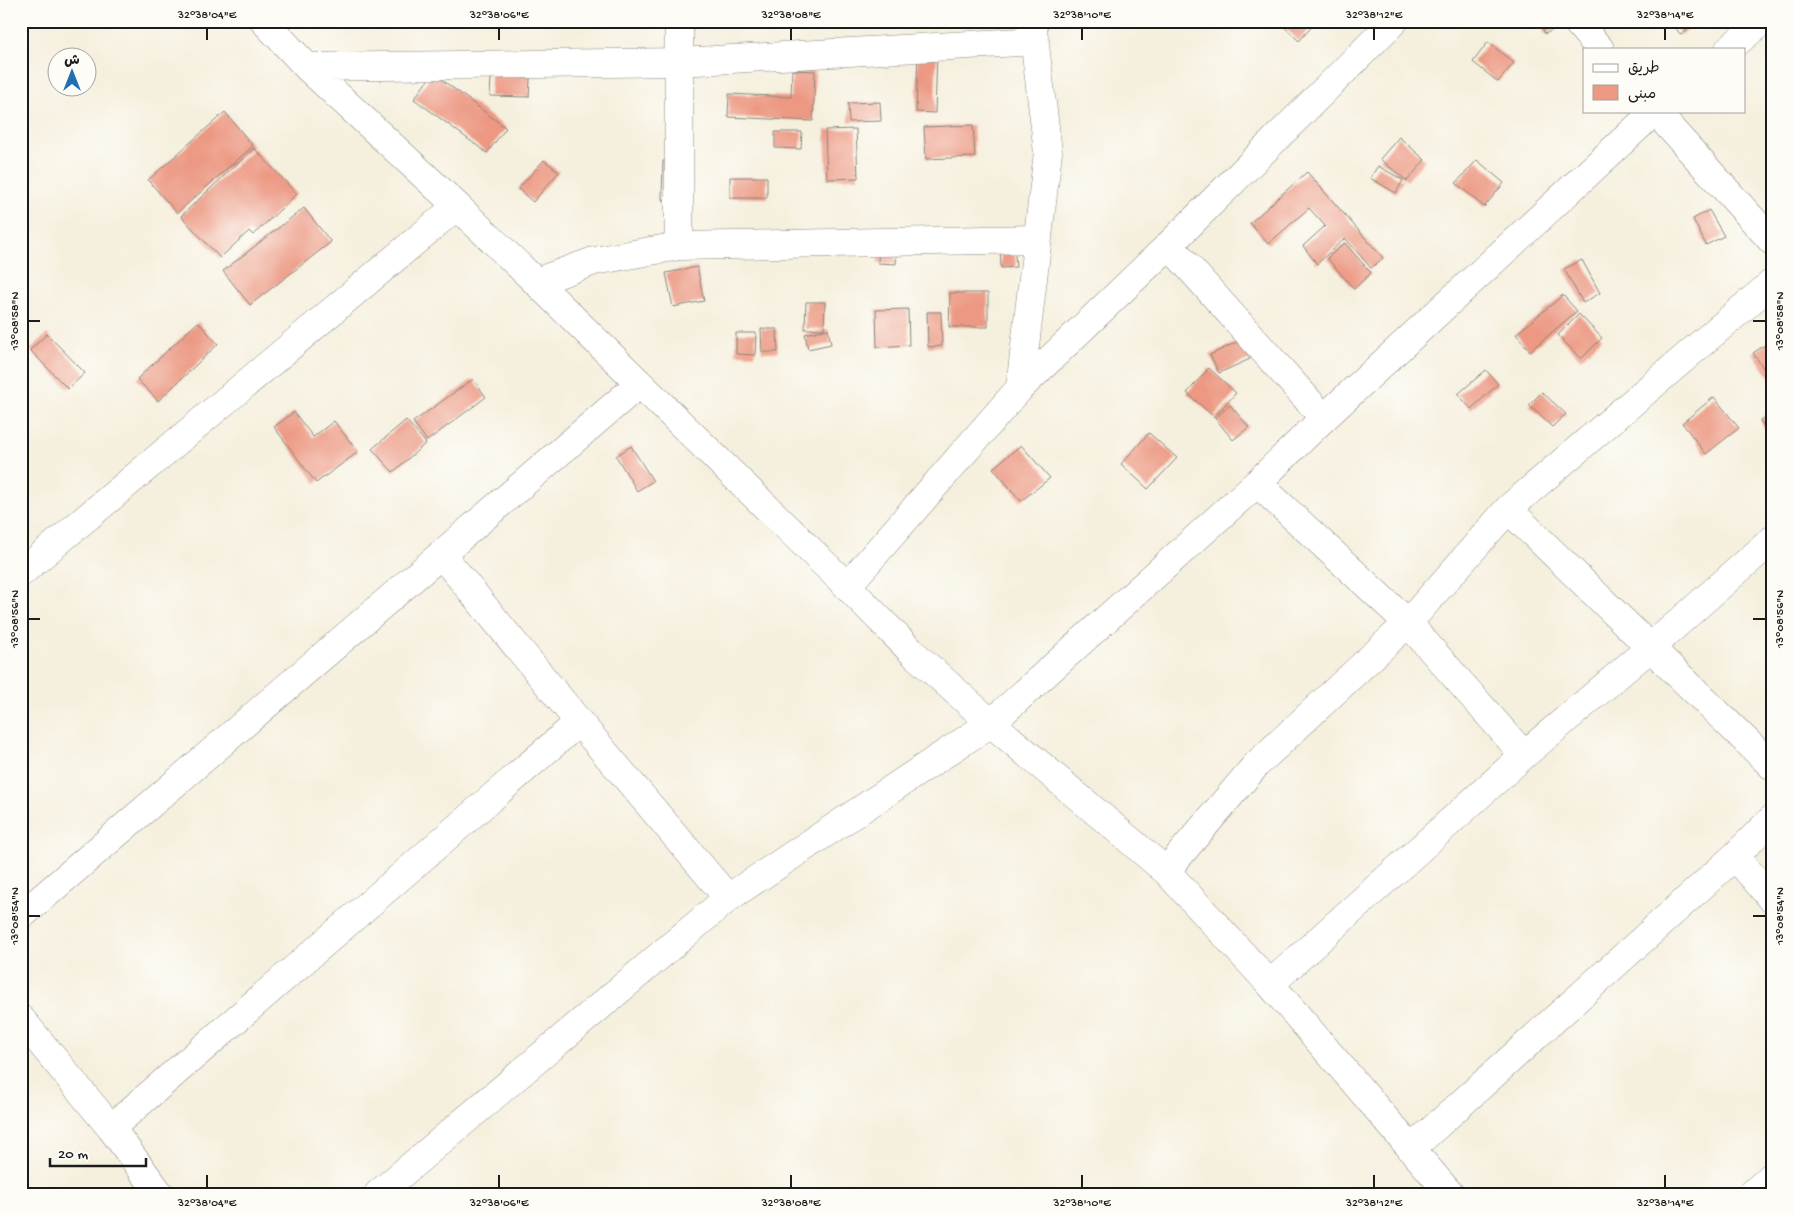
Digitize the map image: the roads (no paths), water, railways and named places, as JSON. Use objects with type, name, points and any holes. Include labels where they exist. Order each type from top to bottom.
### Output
[{"type":"street","points":[[264,21],[308,68],[536,282],[913,653],[991,723],[1166,871],[1270,984],[1450,1194]]},
{"type":"street","points":[[679,21],[679,246]]},
{"type":"street","points":[[847,586],[1020,388],[1169,245],[1394,21]]},
{"type":"street","points":[[1576,21],[1599,48]]},
{"type":"street","points":[[1730,48],[1762,21]]},
{"type":"street","points":[[308,68],[680,62],[1034,31],[1048,152],[1020,388]]},
{"type":"street","points":[[378,1194],[728,898],[991,723],[1257,483],[1324,418],[1654,112]]},
{"type":"street","points":[[1656,112],[1772,241]]},
{"type":"street","points":[[21,573],[457,206]]},
{"type":"street","points":[[536,282],[594,261],[679,246],[1038,239]]},
{"type":"street","points":[[1169,245],[1324,418]]},
{"type":"street","points":[[1166,871],[1256,765],[1408,623],[1508,509],[1772,283]]},
{"type":"street","points":[[21,916],[639,384]]},
{"type":"street","points":[[1257,483],[1408,623],[1524,755]]},
{"type":"street","points":[[1508,509],[1772,766]]},
{"type":"street","points":[[1270,984],[1524,755],[1651,648],[1772,540]]},
{"type":"street","points":[[441,554],[579,722],[728,898]]},
{"type":"street","points":[[111,1128],[579,722]]},
{"type":"street","points":[[1411,1149],[1735,856],[1772,819]]},
{"type":"street","points":[[1735,856],[1772,899]]},
{"type":"street","points":[[21,1019],[111,1128],[160,1194]]},
{"type":"street","points":[[1752,1194],[1772,1176]]}]
